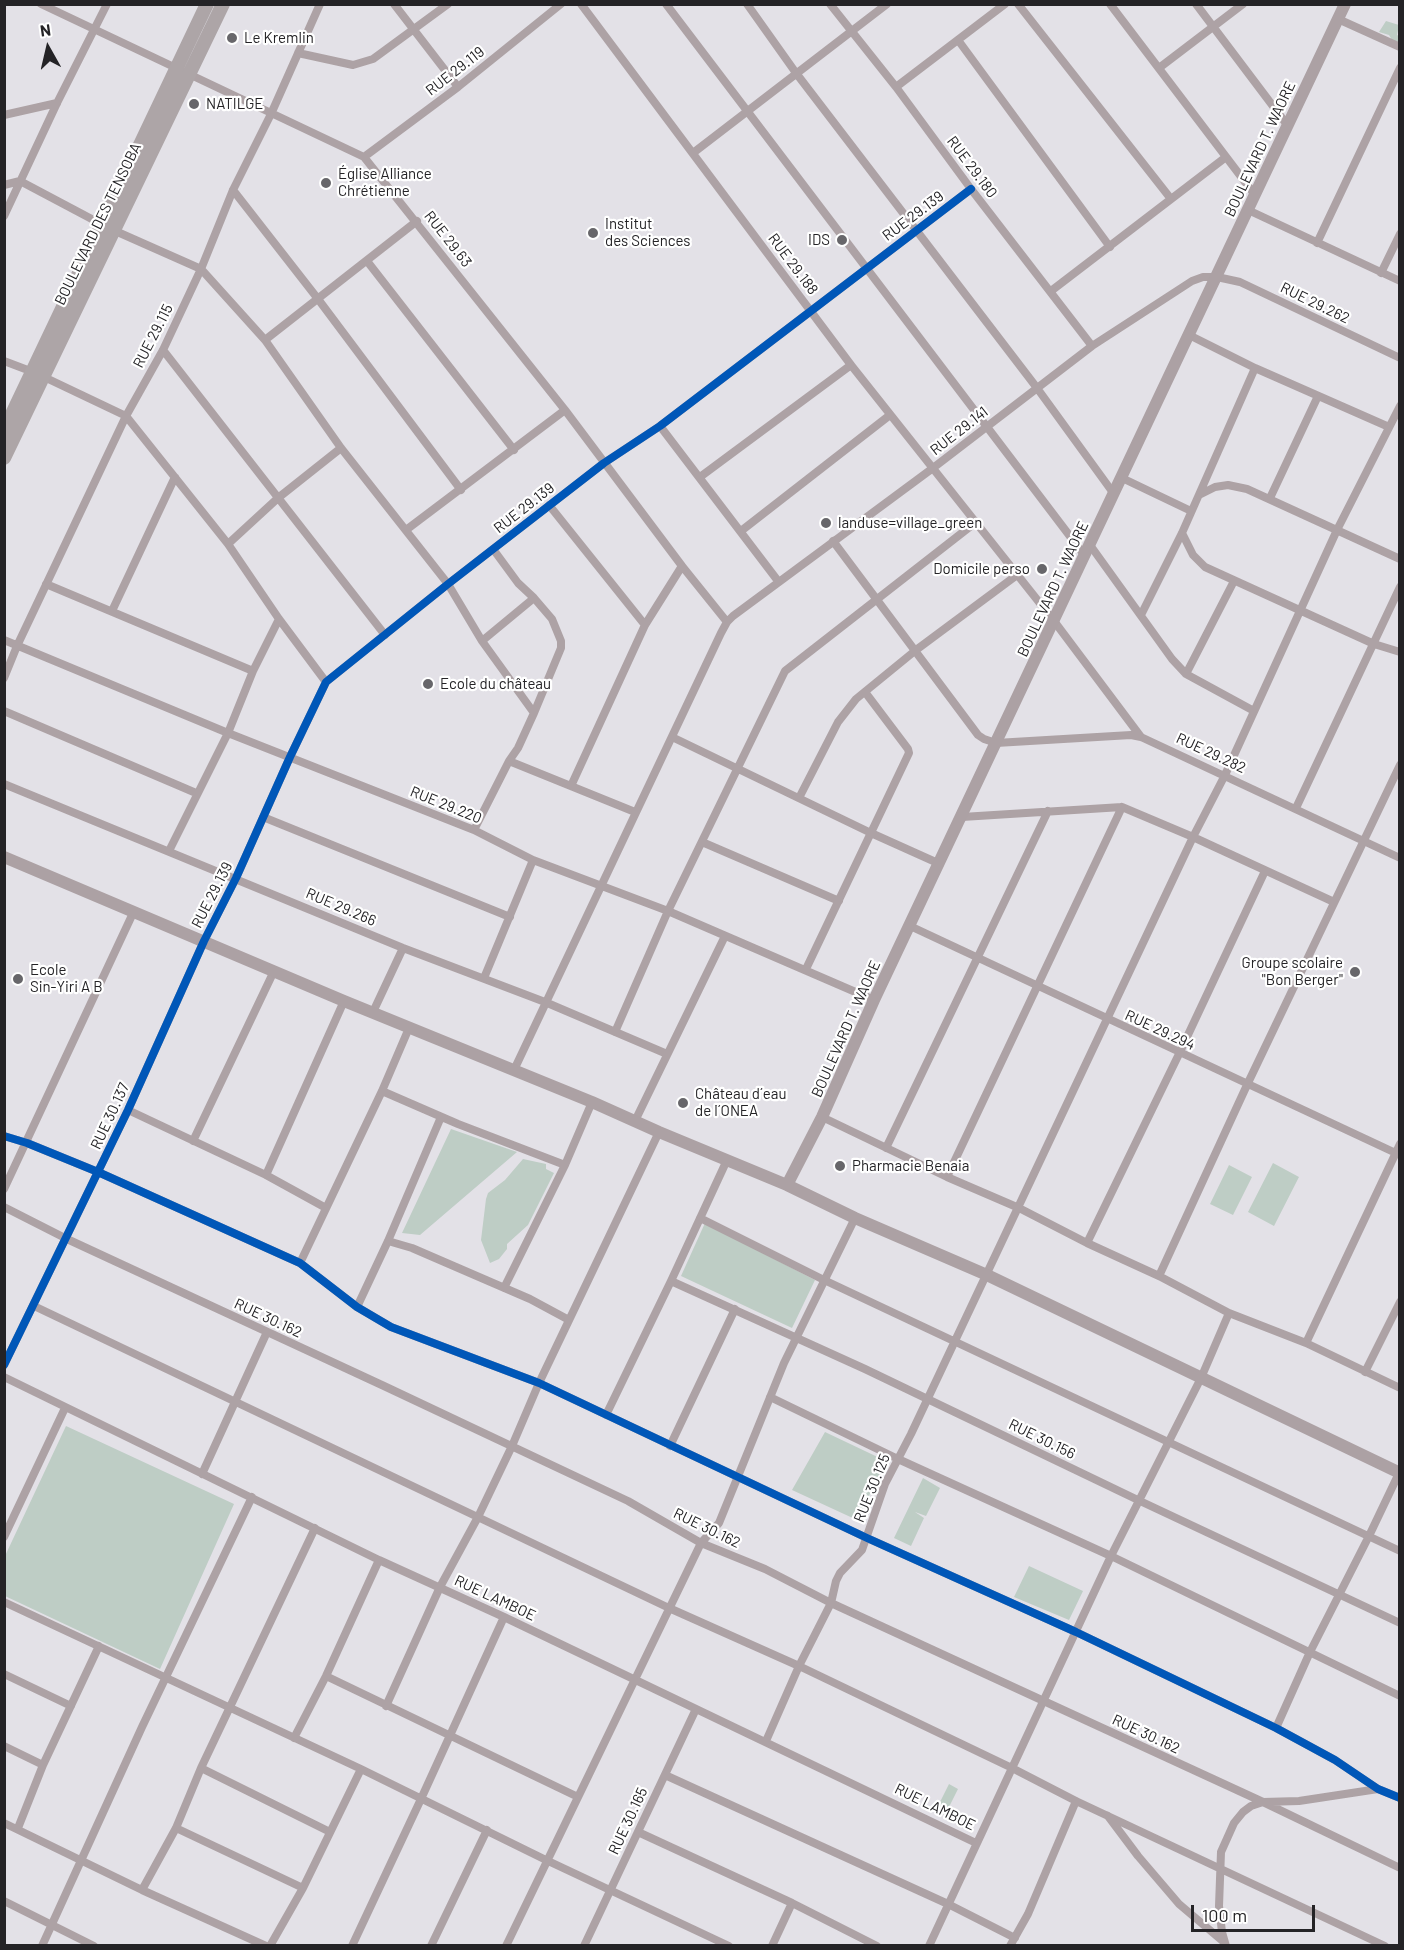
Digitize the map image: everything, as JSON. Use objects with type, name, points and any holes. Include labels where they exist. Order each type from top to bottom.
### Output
[{"type":"main road","name":"BOULEVARD DES TENSOBA","points":[[183,72],[207,4]]},
{"type":"main road","name":"BOULEVARD DES TENSOBA","points":[[4,458],[38,375],[183,72],[223,4]]},
{"type":"main road","name":"BOULEVARD DES TENSOBA","points":[[4,431],[38,375]]},
{"type":"street","name":"RUE 29.63","points":[[41,4],[364,157],[565,410],[727,622]]},
{"type":"street","points":[[4,216],[107,4]]},
{"type":"street","name":"RUE 29.115","points":[[4,678],[126,416],[163,350],[201,270],[233,190],[271,114],[320,4]]},
{"type":"street","points":[[394,4],[458,87]]},
{"type":"street","points":[[298,53],[353,65],[373,58],[448,4]]},
{"type":"street","name":"RUE 29.119","points":[[364,157],[458,87],[561,4]]},
{"type":"street","name":"RUE 29.188","points":[[580,4],[851,365],[1054,621],[1141,737]]},
{"type":"street","points":[[666,4],[986,427],[1141,615],[1172,659],[1186,674],[1254,711]]},
{"type":"street","points":[[747,4],[796,73],[918,230],[1114,494]]},
{"type":"street","name":"RUE 29.180","points":[[830,4],[896,87],[1092,346]]},
{"type":"street","points":[[693,153],[887,4]]},
{"type":"street","points":[[896,87],[1005,4]]},
{"type":"street","points":[[1018,4],[1171,199]]},
{"type":"street","points":[[1110,4],[1255,195]]},
{"type":"street","points":[[1196,4],[1288,126]]},
{"type":"street","points":[[1159,68],[1243,4]]},
{"type":"street","name":"BOULEVARD T. WAORE","points":[[786,1185],[822,1118],[874,999],[940,864],[1345,4]]},
{"type":"street","points":[[1338,19],[1400,47]]},
{"type":"street","points":[[958,39],[1110,247]]},
{"type":"street","points":[[1317,243],[1399,69]]},
{"type":"street","points":[[4,115],[57,103]]},
{"type":"street","points":[[1051,291],[1226,157]]},
{"type":"street","points":[[4,185],[20,181],[108,228],[201,270],[265,340],[341,448],[448,584],[482,640],[534,713]]},
{"type":"street","name":"RUE 29.139","points":[[204,941],[236,878],[326,682],[549,505],[604,463],[660,426],[971,189]]},
{"type":"street","points":[[233,190],[462,490]]},
{"type":"street","points":[[1248,210],[1400,281]]},
{"type":"street","points":[[265,340],[417,221]]},
{"type":"street","points":[[1381,273],[1400,234]]},
{"type":"street","points":[[367,261],[513,450]]},
{"type":"street","name":"RUE 29.141","points":[[727,622],[778,581],[933,468],[1092,346],[1192,281],[1203,277],[1217,277]]},
{"type":"street","name":"RUE 29.262","points":[[1217,277],[1240,282],[1400,358]]},
{"type":"street","points":[[1189,335],[1255,368],[1389,427]]},
{"type":"street","points":[[163,350],[385,635]]},
{"type":"street","points":[[4,361],[126,416],[228,544],[279,619],[326,682]]},
{"type":"street","points":[[700,477],[851,365]]},
{"type":"street","points":[[1141,615],[1182,533],[1255,368]]},
{"type":"street","points":[[1270,498],[1318,396]]},
{"type":"street","name":"RUE 30.125","points":[[766,1741],[799,1666],[831,1603],[836,1581],[840,1573],[862,1550],[881,1494],[1019,1208],[1193,837],[1225,775],[1337,530],[1400,406]]},
{"type":"street","points":[[406,530],[462,490],[565,410]]},
{"type":"street","points":[[741,531],[890,415]]},
{"type":"street","points":[[660,426],[778,581]]},
{"type":"street","points":[[228,544],[278,498],[341,448]]},
{"type":"street","points":[[112,611],[175,477]]},
{"type":"street","points":[[1122,478],[1191,511]]},
{"type":"street","points":[[1198,495],[1215,487],[1228,485],[1247,489],[1400,559]]},
{"type":"street","points":[[549,505],[645,625]]},
{"type":"street","points":[[615,1032],[668,910],[785,671],[976,522]]},
{"type":"street","points":[[1182,533],[1193,555],[1205,567],[1300,612],[1374,644],[1400,652]]},
{"type":"street","points":[[832,541],[978,735],[996,743]]},
{"type":"street","points":[[474,830],[518,748],[561,648],[561,641],[552,619],[518,583],[493,549]]},
{"type":"street","points":[[570,786],[645,625],[682,566]]},
{"type":"street","points":[[800,798],[846,710],[916,650],[1017,575]]},
{"type":"street","points":[[1186,674],[1234,581]]},
{"type":"street","points":[[46,584],[254,671]]},
{"type":"street","points":[[1296,808],[1400,587]]},
{"type":"street","points":[[482,640],[534,598]]},
{"type":"street","points":[[169,851],[228,733],[279,619]]},
{"type":"street","points":[[514,1070],[727,622]]},
{"type":"street","name":"RUE 29.220","points":[[4,640],[228,733],[474,830],[533,860],[668,910],[874,999]]},
{"type":"street","points":[[806,969],[909,751],[865,692]]},
{"type":"street","points":[[4,711],[196,793]]},
{"type":"street","name":"RUE 29.282","points":[[996,743],[1131,735],[1141,737],[1400,858]]},
{"type":"street","points":[[672,737],[940,864]]},
{"type":"street","points":[[509,761],[635,812]]},
{"type":"street","points":[[1159,1276],[1247,1085],[1400,765]]},
{"type":"street","name":"RUE 29.266","points":[[4,784],[403,948],[545,1002],[667,1054]]},
{"type":"street","points":[[962,817],[1122,807],[1334,902]]},
{"type":"street","points":[[948,1177],[1122,807]]},
{"type":"street","points":[[886,1148],[1048,811]]},
{"type":"street","points":[[263,817],[510,917]]},
{"type":"street","points":[[702,842],[839,901]]},
{"type":"street","points":[[4,857],[786,1185],[855,1218],[987,1275],[1399,1472],[1370,1536],[1310,1652],[1276,1728]]},
{"type":"street","points":[[484,978],[533,860]]},
{"type":"street","points":[[1088,1243],[1265,871]]},
{"type":"street","points":[[4,1189],[134,911]]},
{"type":"street","name":"RUE 29.294","points":[[910,926],[1179,1054],[1397,1154]]},
{"type":"street","points":[[635,1121],[725,936]]},
{"type":"street","name":"RUE 30.137","points":[[4,1365],[128,1110],[204,941]]},
{"type":"street","points":[[374,1012],[403,948]]},
{"type":"street","points":[[194,1141],[274,971]]},
{"type":"street","points":[[266,1175],[344,1001]]},
{"type":"street","points":[[300,1263],[382,1091],[409,1028]]},
{"type":"street","points":[[382,1091],[441,1117],[565,1165]]},
{"type":"street","points":[[504,1288],[565,1165],[592,1102]]},
{"type":"street","points":[[128,1110],[266,1175],[326,1208]]},
{"type":"street","points":[[357,1307],[441,1117]]},
{"type":"street","points":[[822,1118],[1019,1208],[1229,1313],[1306,1343],[1400,1388]]},
{"type":"street","points":[[386,1706],[440,1587],[478,1517],[512,1446],[539,1383],[658,1132]]},
{"type":"street","points":[[4,1136],[98,1172],[300,1263],[357,1307],[391,1327],[539,1383],[867,1538],[1076,1632],[1276,1728],[1335,1760],[1378,1789],[1400,1798]]},
{"type":"street","points":[[1306,1343],[1400,1144]]},
{"type":"street","points":[[606,1415],[727,1160]]},
{"type":"street","name":"RUE 30.162","points":[[4,1207],[67,1239],[512,1446],[628,1502],[701,1543],[765,1569],[831,1603],[1263,1802],[1400,1868]]},
{"type":"street","points":[[700,1218],[824,1280],[1400,1551]]},
{"type":"street","points":[[506,1946],[701,1543],[718,1522],[797,1337],[855,1218]]},
{"type":"street","points":[[388,1240],[504,1288],[570,1320]]},
{"type":"street","name":"RUE 30.156","points":[[671,1281],[797,1337],[1400,1623]]},
{"type":"street","points":[[1365,1372],[1400,1302]]},
{"type":"street","points":[[34,1306],[669,1608],[799,1666],[1076,1801],[1385,1946]]},
{"type":"street","points":[[670,1446],[735,1309]]},
{"type":"street","points":[[929,1946],[1111,1556],[1201,1378],[1229,1313]]},
{"type":"street","points":[[202,1474],[267,1332]]},
{"type":"street","name":"RUE LAMBOE","points":[[4,1377],[379,1560],[766,1741],[976,1843]]},
{"type":"street","points":[[770,1397],[898,1459],[1111,1556],[1400,1696]]},
{"type":"street","points":[[4,1536],[65,1408]]},
{"type":"street","points":[[42,1946],[80,1859],[252,1497]]},
{"type":"street","points":[[142,1890],[176,1828],[201,1768],[315,1528]]},
{"type":"street","points":[[294,1738],[326,1676],[379,1560]]},
{"type":"street","points":[[4,1602],[361,1769],[546,1860],[729,1946]]},
{"type":"street","points":[[352,1946],[504,1617]]},
{"type":"street","points":[[18,1828],[43,1765],[99,1646]]},
{"type":"street","points":[[4,1674],[71,1706]]},
{"type":"street","points":[[326,1676],[578,1797]]},
{"type":"street","name":"RUE 30.165","points":[[584,1946],[696,1709]]},
{"type":"street","points":[[4,1746],[43,1765]]},
{"type":"street","points":[[201,1768],[330,1832]]},
{"type":"street","points":[[4,1822],[142,1890],[268,1946],[303,1888],[361,1769]]},
{"type":"street","points":[[665,1775],[948,1904],[1012,1942],[1028,1914],[1076,1801]]},
{"type":"street","points":[[1227,1945],[1221,1932],[1220,1867],[1224,1842],[1233,1823],[1243,1812],[1263,1802],[1299,1802],[1378,1789]]},
{"type":"street","points":[[1108,1816],[1131,1848],[1179,1904],[1227,1945]]},
{"type":"street","points":[[176,1828],[303,1888]]},
{"type":"street","points":[[431,1946],[487,1830]]},
{"type":"street","points":[[638,1832],[792,1902],[877,1946]]},
{"type":"street","points":[[4,1901],[94,1946]]},
{"type":"street","points":[[772,1946],[792,1902]]},
{"type":"shaded area","points":[[1386,21],[1399,25],[1397,35],[1399,44],[1389,35],[1379,32]]},
{"type":"shaded area","points":[[451,1129],[517,1152],[420,1235],[402,1233]]},
{"type":"shaded area","points":[[523,1159],[546,1164],[546,1169],[554,1173],[528,1225],[507,1244],[507,1249],[499,1259],[490,1263],[481,1240],[486,1199],[488,1193],[505,1180]]},
{"type":"shaded area","points":[[1273,1163],[1299,1177],[1274,1226],[1248,1212]]},
{"type":"shaded area","points":[[1229,1165],[1252,1177],[1233,1215],[1210,1204]]},
{"type":"shaded area","points":[[705,1223],[815,1280],[792,1328],[681,1276]]},
{"type":"shaded area","points":[[66,1426],[234,1504],[160,1669],[5,1596],[5,1556]]},
{"type":"shaded area","points":[[825,1432],[886,1461],[857,1520],[792,1490]]},
{"type":"shaded area","points":[[923,1478],[940,1488],[926,1516],[915,1512],[924,1518],[911,1546],[894,1538]]},
{"type":"shaded area","points":[[1029,1566],[1083,1591],[1069,1620],[1014,1597]]},
{"type":"shaded area","points":[[949,1784],[958,1789],[945,1815],[936,1810]]},
{"type":"cycle path","points":[[4,1365],[128,1110],[204,941],[236,878],[326,682],[604,463],[660,426],[971,189]]},
{"type":"cycle path","points":[[4,1136],[98,1172],[300,1263],[357,1307],[391,1327],[539,1383],[867,1538],[1076,1632],[1276,1728],[1335,1760],[1378,1789],[1400,1798]]},
{"type":"place","name":"Le Kremlin","points":[[232,38]]},
{"type":"place","name":"NATILGE","points":[[194,104]]},
{"type":"place","name":"Église Alliance Chrétienne","points":[[326,183]]},
{"type":"place","name":"Institut des Sciences","points":[[593,233]]},
{"type":"place","name":"IDS","points":[[842,240]]},
{"type":"place","name":"landuse=village_green","points":[[826,523]]},
{"type":"place","name":"Domicile perso","points":[[1042,569]]},
{"type":"place","name":"Ecole du château","points":[[428,684]]},
{"type":"place","name":"Groupe scolaire \"Bon Berger\"","points":[[1355,972]]},
{"type":"place","name":"Ecole Sin-Yiri A B","points":[[18,979]]},
{"type":"place","name":"Château d´eau de l´ONEA","points":[[683,1103]]},
{"type":"place","name":"Pharmacie Benaia","points":[[840,1166]]}]
